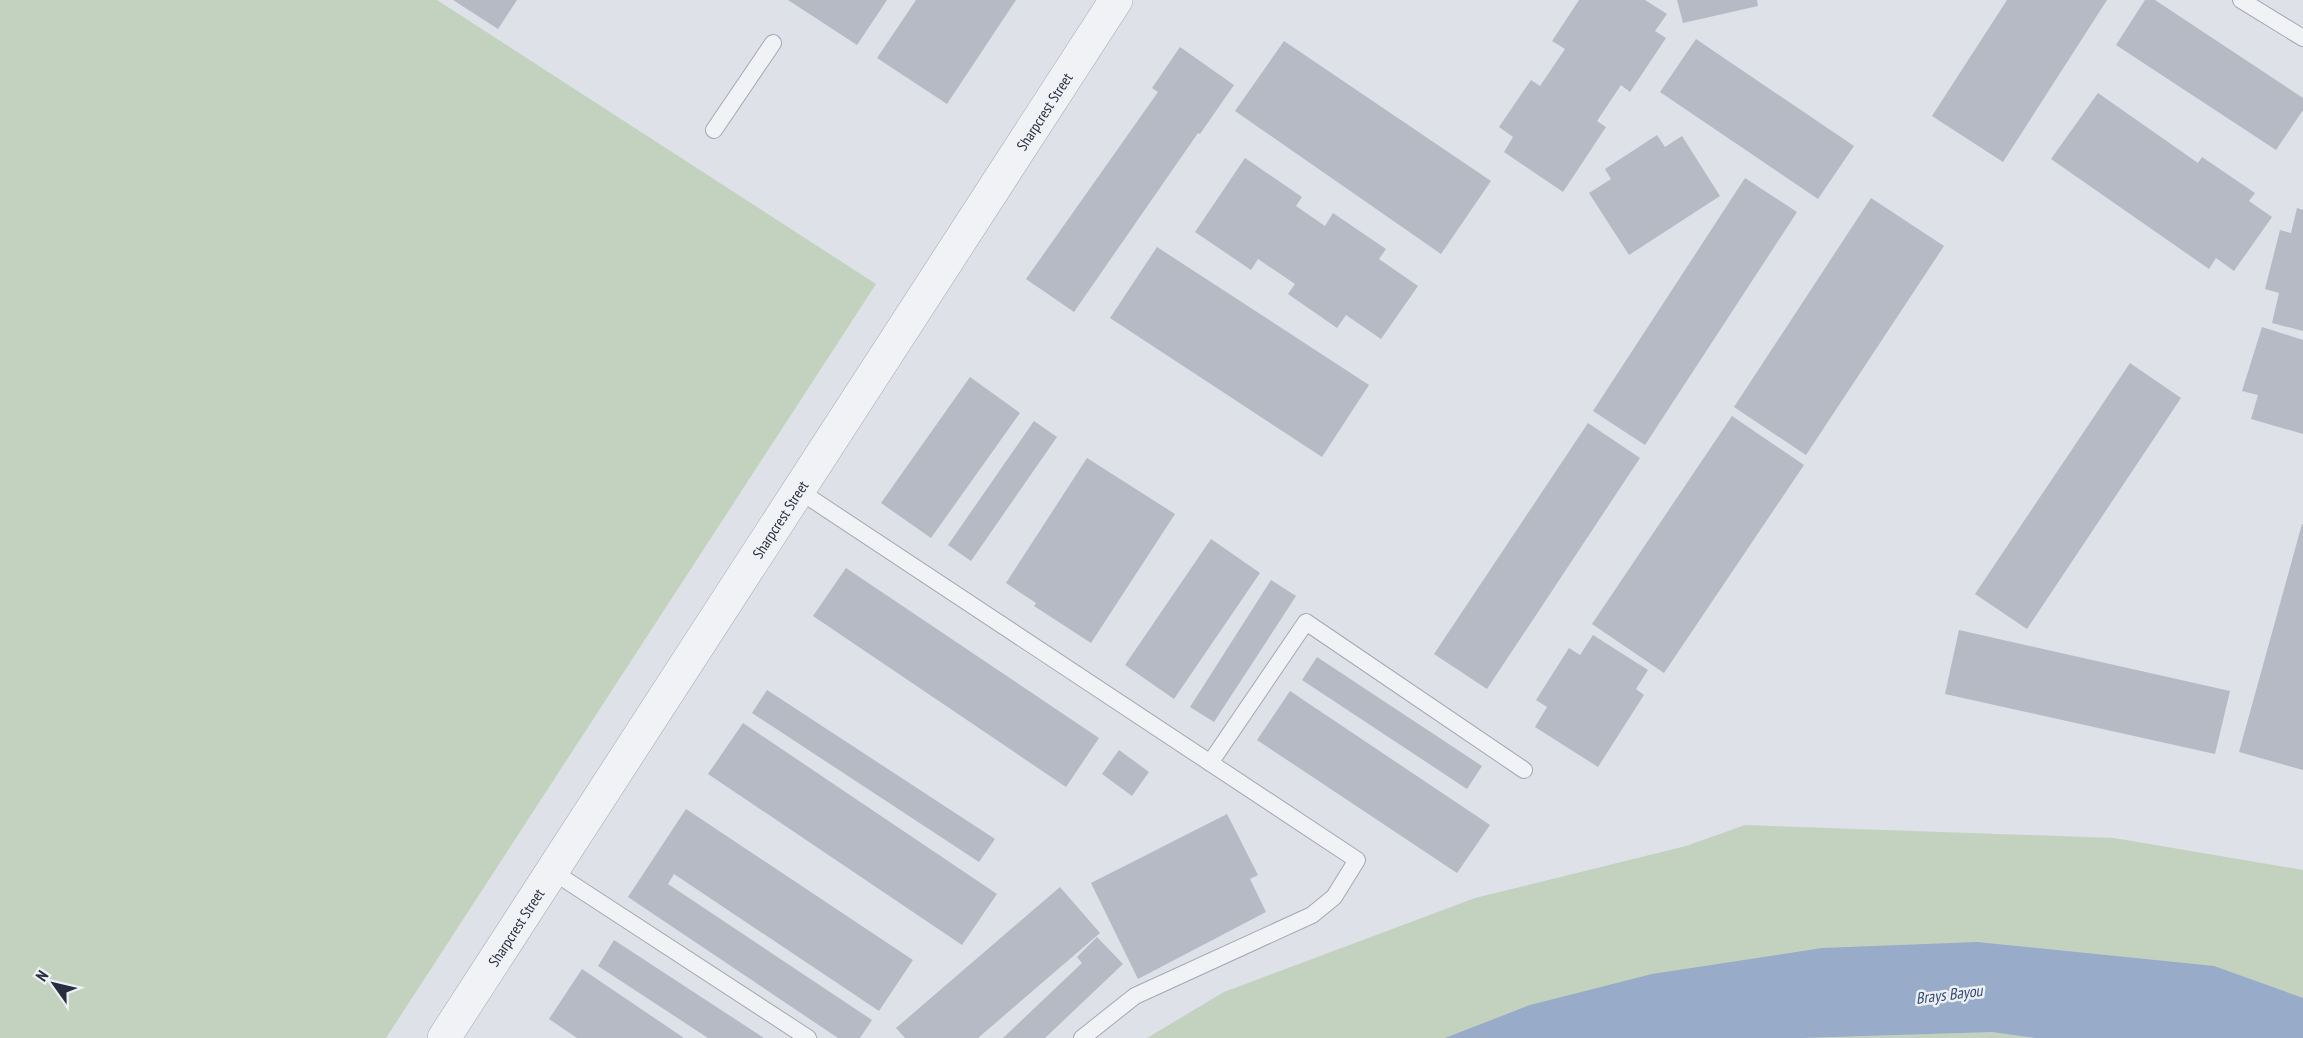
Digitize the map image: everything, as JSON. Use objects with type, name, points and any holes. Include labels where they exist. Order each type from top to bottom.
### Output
[{"type":"street","name":"Sharpcrest Street","points":[[444,1038],[1116,0]]},
{"type":"lane","points":[[2241,0],[2303,38]]},
{"type":"lane","points":[[714,130],[772,43]]},
{"type":"lane","points":[[798,490],[1357,860],[1334,897],[1312,915],[1135,996],[1082,1038]]},
{"type":"lane","points":[[1210,763],[1306,622],[1524,770]]},
{"type":"lane","points":[[552,871],[808,1038]]},
{"type":"green space","points":[[0,0],[437,0],[876,284],[386,1038],[0,1038]]},
{"type":"green space","points":[[1745,825],[2114,838],[2303,870],[2303,1038],[1147,1038],[1224,992],[1475,898],[1686,846]]},
{"type":"water","name":"Brays Bayou","points":[[1977,942],[2214,966],[2303,998],[2303,1038],[2036,1038],[1992,1032],[1800,1038],[1445,1038],[1530,1005],[1652,974],[1822,948]]},
{"type":"building","points":[[453,0],[517,0],[498,29]]},
{"type":"building","points":[[788,0],[887,0],[857,45]]},
{"type":"building","points":[[916,0],[1016,0],[947,104],[877,58]]},
{"type":"building","points":[[1579,0],[1645,0],[1667,14],[1655,31],[1666,38],[1630,92],[1621,85],[1597,121],[1606,127],[1563,192],[1504,152],[1513,137],[1499,127],[1531,80],[1540,86],[1565,49],[1552,41]]},
{"type":"building","points":[[1677,0],[1757,0],[1758,6],[1683,23]]},
{"type":"building","points":[[2007,0],[2107,0],[2003,162],[1932,116]]},
{"type":"building","points":[[2145,0],[2155,0],[2303,98],[2303,110],[2276,150],[2116,45]]},
{"type":"building","points":[[1696,39],[1854,146],[1818,199],[1660,92]]},
{"type":"building","points":[[1284,41],[1491,181],[1441,254],[1235,111]]},
{"type":"building","points":[[1180,47],[1234,85],[1074,312],[1026,279],[1158,92],[1152,88]]},
{"type":"building","points":[[2098,93],[2198,163],[2202,157],[2255,193],[2249,201],[2272,217],[2234,271],[2216,258],[2209,269],[2051,159]]},
{"type":"building","points":[[1657,135],[1665,147],[1682,136],[1720,196],[1629,255],[1589,193],[1611,179],[1605,169]]},
{"type":"building","points":[[1245,158],[1302,197],[1296,206],[1325,226],[1333,213],[1386,249],[1379,259],[1418,286],[1381,339],[1346,315],[1337,328],[1288,294],[1295,284],[1258,259],[1251,270],[1195,232]]},
{"type":"building","points":[[1745,178],[1797,212],[1645,445],[1593,411]]},
{"type":"building","points":[[1871,198],[1944,246],[1806,455],[1734,407]]},
{"type":"building","points":[[2297,208],[2303,210],[2303,331],[2272,323],[2279,293],[2265,289],[2280,230],[2291,233]]},
{"type":"building","points":[[1157,247],[1369,385],[1322,457],[1110,318]]},
{"type":"building","points":[[2262,327],[2303,340],[2303,434],[2251,419],[2258,395],[2242,391]]},
{"type":"building","points":[[2130,363],[2181,398],[2027,629],[1975,594]]},
{"type":"building","points":[[970,377],[1020,413],[931,538],[881,503]]},
{"type":"building","points":[[1732,416],[1804,465],[1664,673],[1592,624]]},
{"type":"building","points":[[1034,421],[1057,437],[971,561],[948,545]]},
{"type":"building","points":[[1588,423],[1640,458],[1487,689],[1434,654]]},
{"type":"building","points":[[1087,458],[1175,514],[1091,643],[1034,606],[1036,603],[1006,583]]},
{"type":"building","points":[[2303,524],[2303,770],[2239,752]]},
{"type":"building","points":[[1211,539],[1260,573],[1174,699],[1125,665]]},
{"type":"building","points":[[846,568],[1099,738],[1066,787],[813,616]]},
{"type":"building","points":[[1271,580],[1296,596],[1214,722],[1190,707]]},
{"type":"building","points":[[1959,630],[2230,691],[2215,754],[1945,694]]},
{"type":"building","points":[[1593,635],[1648,670],[1636,689],[1644,695],[1598,767],[1535,727],[1547,707],[1536,700],[1569,648],[1580,655]]},
{"type":"building","points":[[1317,657],[1482,766],[1467,789],[1302,680]]},
{"type":"building","points":[[767,690],[995,839],[979,862],[752,713]]},
{"type":"building","points":[[1290,691],[1490,825],[1457,873],[1257,740]]},
{"type":"building","points":[[743,723],[997,894],[962,945],[708,774]]},
{"type":"building","points":[[1119,750],[1149,772],[1132,796],[1102,774]]},
{"type":"building","points":[[686,809],[913,960],[879,1011],[674,874],[668,884],[872,1020],[860,1038],[838,1038],[628,897]]},
{"type":"building","points":[[1227,814],[1258,875],[1250,879],[1266,912],[1138,979],[1091,883]]},
{"type":"building","points":[[1060,887],[1100,933],[978,1038],[905,1038],[896,1028]]},
{"type":"building","points":[[1097,937],[1123,964],[1045,1038],[1003,1038],[1082,963],[1077,957]]},
{"type":"building","points":[[614,940],[764,1038],[708,1038],[598,966]]},
{"type":"building","points":[[582,969],[684,1038],[577,1038],[549,1019]]}]
